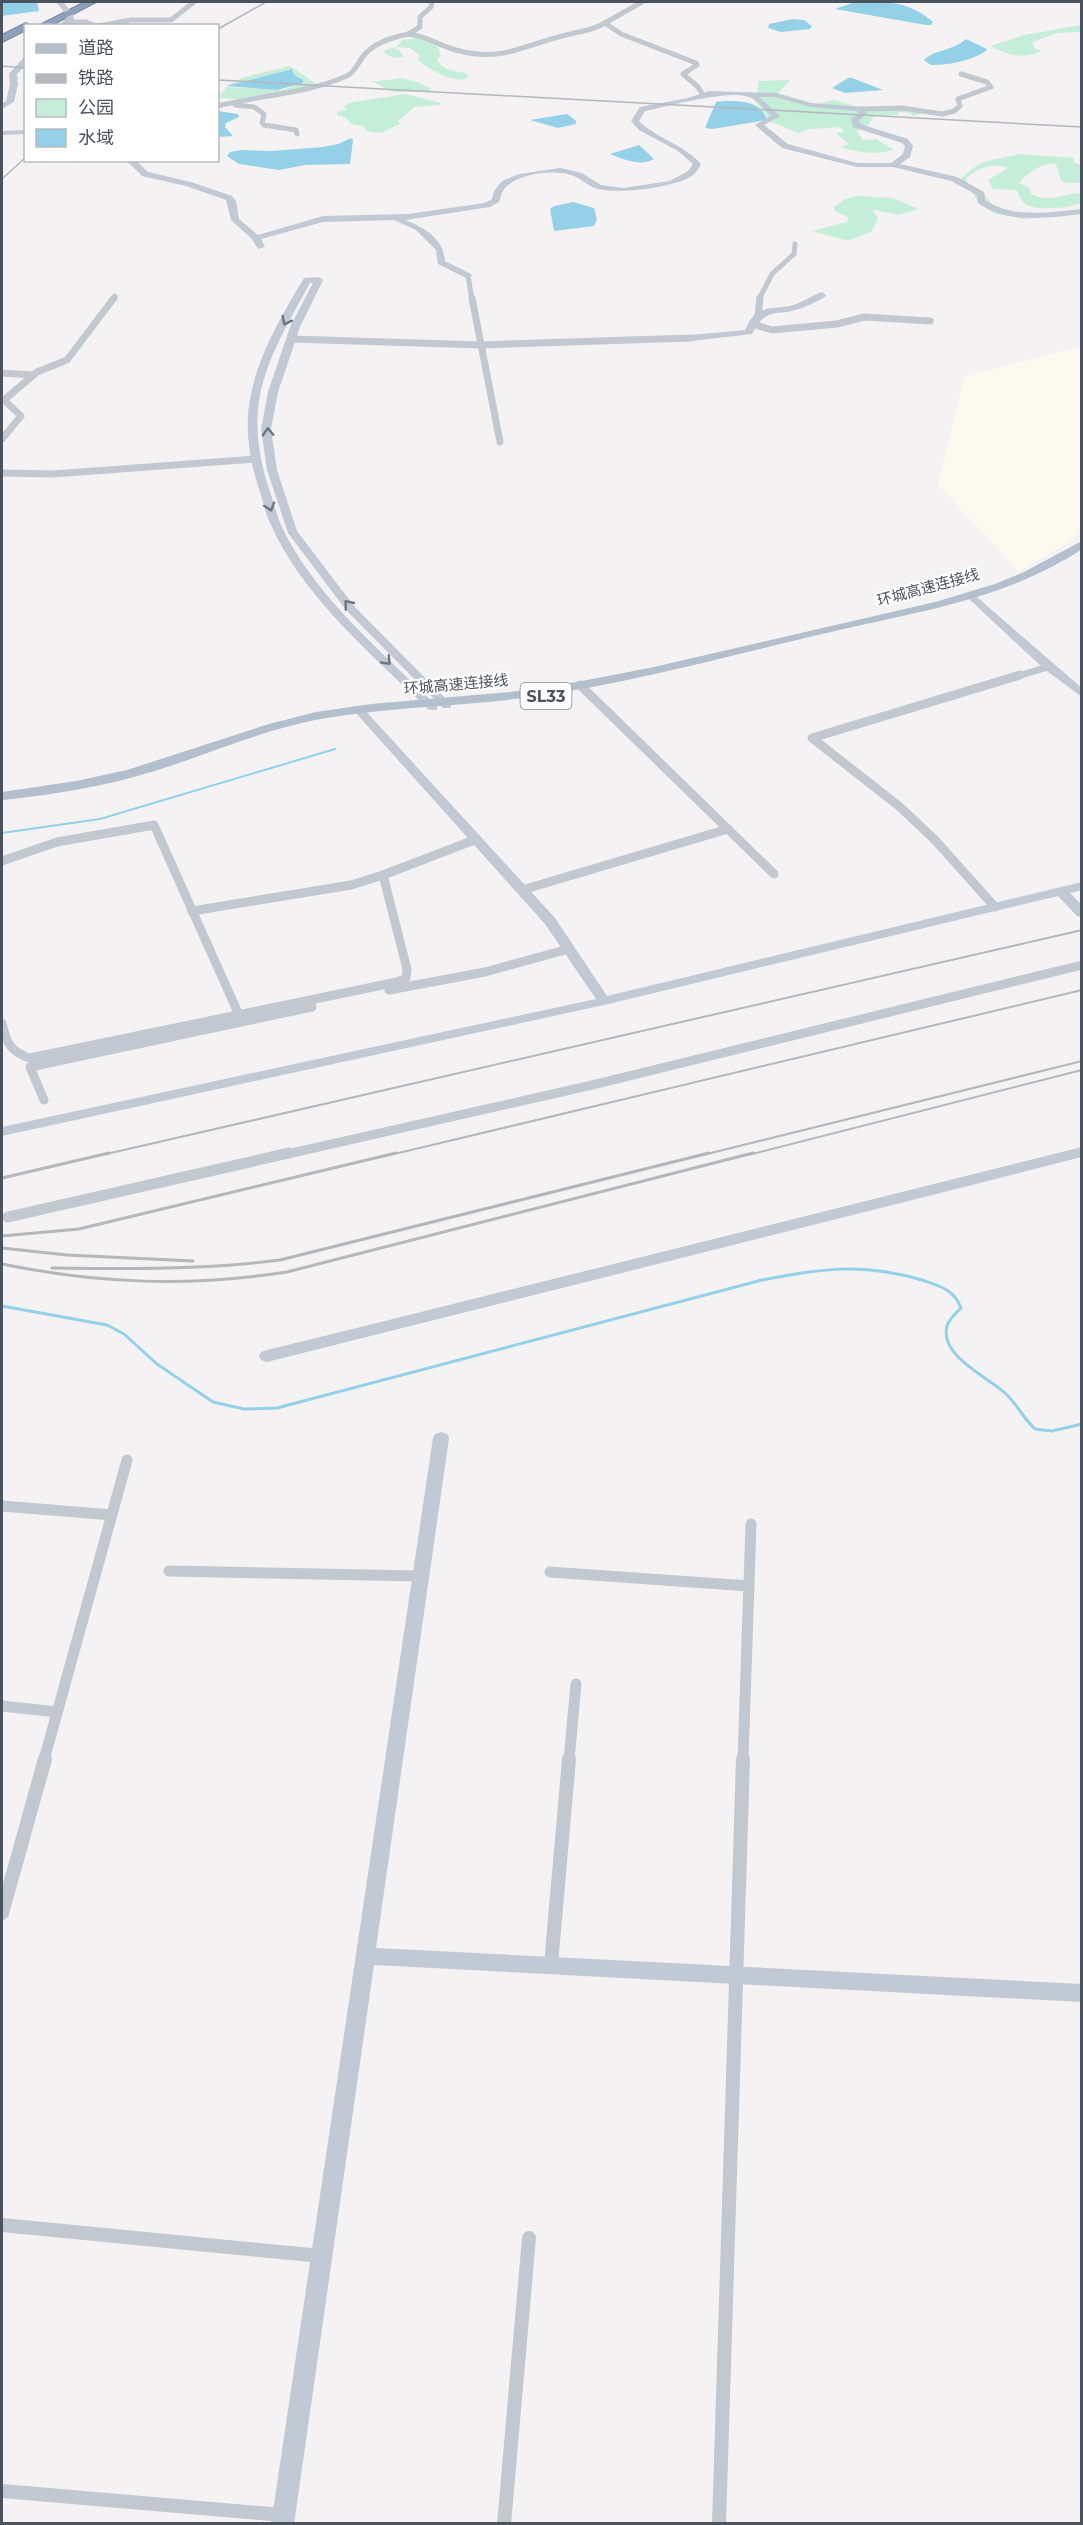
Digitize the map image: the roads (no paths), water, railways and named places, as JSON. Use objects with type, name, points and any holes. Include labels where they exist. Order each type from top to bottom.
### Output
[{"type":"highway","points":[[30,24],[74,2]]},
{"type":"highway","points":[[46,24],[91,2]]},
{"type":"highway","points":[[2,39],[24,27]]},
{"type":"highway","points":[[2,47],[24,35]]},
{"type":"main road","name":"环城高速连接线","points":[[973,597],[1040,570],[1082,544]]},
{"type":"main road","name":"环城高速连接线","points":[[2,796],[98,781],[149,768],[267,727],[360,712],[582,687],[752,649],[973,597],[1048,574],[1082,554]]},
{"type":"main road","name":"环城高速连接线","points":[[2,802],[57,794],[152,773],[269,733],[360,712]]},
{"type":"street","points":[[60,2],[68,12],[70,19],[64,24]]},
{"type":"street","points":[[109,24],[132,20],[162,23],[176,17],[194,2]]},
{"type":"street","points":[[219,105],[253,97],[303,91],[350,75],[367,52],[381,43],[420,27],[420,17],[431,7],[432,2]]},
{"type":"street","points":[[407,34],[454,50],[486,55],[523,50],[565,35],[594,30],[642,2]]},
{"type":"street","points":[[64,24],[86,22],[92,24]]},
{"type":"street","points":[[605,23],[612,32],[676,53],[696,63],[697,65],[683,74],[698,87],[703,95]]},
{"type":"street","points":[[2,107],[10,102],[14,84],[13,74],[24,62]]},
{"type":"street","points":[[256,238],[323,219],[392,218],[487,205],[496,200],[498,191],[510,180],[541,172],[571,172],[586,181],[614,190],[679,181],[691,173],[697,164],[681,149],[642,128],[635,121],[639,112],[703,95],[729,93],[780,96],[811,105],[860,110],[910,109],[939,115],[952,112],[960,106],[958,99],[991,87],[987,82],[962,74]]},
{"type":"street","points":[[752,95],[776,116],[759,125],[785,146],[857,165],[893,165],[954,179],[981,194],[981,201],[995,211],[1029,216],[1082,212]]},
{"type":"street","points":[[219,105],[253,106],[264,114],[262,123],[264,125],[292,128],[297,134]]},
{"type":"street","points":[[860,110],[863,114],[855,119],[856,125],[899,138],[909,146],[904,159],[893,165]]},
{"type":"street","points":[[2,133],[24,132]]},
{"type":"street","points":[[132,162],[145,174],[188,184],[229,198],[232,201],[234,220],[256,238],[261,246]]},
{"type":"street","points":[[392,218],[419,228],[440,249],[441,262],[468,276],[500,442]]},
{"type":"street","points":[[291,339],[481,345],[738,335],[749,332],[767,282],[773,271],[794,254],[795,244]]},
{"type":"street","points":[[307,280],[319,280],[291,339],[273,392],[266,429],[272,470],[292,531],[350,608],[437,705],[344,617],[306,574],[277,528],[256,459],[252,429],[256,392],[279,333],[307,280]]},
{"type":"street","points":[[755,320],[773,308],[803,304],[822,295]]},
{"type":"street","points":[[2,439],[21,416],[4,400],[33,375],[67,360],[115,296]]},
{"type":"street","points":[[755,320],[772,330],[837,324],[864,317],[930,321]]},
{"type":"street","points":[[2,373],[33,375]]},
{"type":"street","points":[[2,473],[53,474],[256,459]]},
{"type":"street","points":[[973,597],[1048,667],[1082,694]]},
{"type":"street","points":[[995,907],[914,820],[812,738],[1048,667]]},
{"type":"street","points":[[582,687],[774,874]]},
{"type":"street","points":[[360,712],[550,921],[604,1001]]},
{"type":"street","points":[[2,861],[27,850],[95,833],[154,825],[238,1015]]},
{"type":"street","points":[[522,890],[728,829]]},
{"type":"street","points":[[192,911],[351,885],[477,839]]},
{"type":"street","points":[[2,1023],[5,1042],[15,1054],[30,1058],[397,982],[406,978],[407,969],[383,875]]},
{"type":"street","points":[[2,1132],[604,1001],[1082,886]]},
{"type":"street","points":[[1061,891],[1082,913]]},
{"type":"street","points":[[44,1100],[30,1067],[484,972],[569,949]]},
{"type":"street","points":[[8,1217],[588,1086],[1082,965]]},
{"type":"street","points":[[267,1356],[513,1292],[928,1192],[1082,1152]]},
{"type":"street","points":[[2,2491],[282,2519],[441,1438]]},
{"type":"street","points":[[2,1913],[127,1460]]},
{"type":"street","points":[[2,1506],[112,1515]]},
{"type":"street","points":[[718,2523],[751,1524]]},
{"type":"street","points":[[169,1571],[421,1576]]},
{"type":"street","points":[[550,1572],[749,1586]]},
{"type":"street","points":[[551,1965],[576,1684]]},
{"type":"street","points":[[2,1706],[57,1712]]},
{"type":"street","points":[[365,1956],[1082,1993]]},
{"type":"street","points":[[2,2226],[321,2256]]},
{"type":"street","points":[[504,2523],[529,2238]]},
{"type":"water","points":[[2,2],[37,2],[39,11],[2,16]]},
{"type":"water","points":[[855,2],[906,6],[933,22],[931,25],[926,25],[835,9]]},
{"type":"water","points":[[793,19],[804,20],[812,26],[810,29],[781,32],[768,28],[769,24]]},
{"type":"water","points":[[966,39],[987,49],[986,51],[967,60],[953,63],[931,65],[924,60],[928,56],[956,46]]},
{"type":"water","points":[[292,69],[294,75],[303,80],[303,83],[277,90],[226,86]]},
{"type":"water","points":[[848,78],[883,90],[845,93],[832,88]]},
{"type":"water","points":[[716,102],[746,102],[759,108],[767,120],[712,129],[705,128]]},
{"type":"water","points":[[219,111],[238,114],[239,117],[226,123],[225,127],[233,136],[219,137]]},
{"type":"water","points":[[567,114],[576,121],[576,124],[558,128],[530,120]]},
{"type":"water","points":[[351,138],[353,140],[350,164],[305,165],[279,170],[239,164],[227,156],[230,152],[241,150],[272,151],[323,147]]},
{"type":"water","points":[[639,145],[654,159],[638,162],[610,154]]},
{"type":"water","points":[[573,202],[594,208],[597,219],[594,226],[554,231],[550,209]]},
{"type":"waterway","points":[[2,833],[100,819],[335,749]]},
{"type":"waterway","points":[[2,1306],[107,1325],[124,1334],[157,1364],[213,1402],[244,1409],[277,1408],[762,1280],[823,1270],[880,1271],[928,1282],[945,1289],[954,1296],[961,1308],[947,1326],[946,1337],[950,1347],[967,1365],[1005,1393],[1035,1429],[1052,1431],[1082,1424]]},
{"type":"railway","points":[[219,28],[266,2]]},
{"type":"railway","points":[[2,66],[24,68]]},
{"type":"railway","points":[[219,80],[1082,127]]},
{"type":"railway","points":[[2,179],[24,159]]},
{"type":"railway","points":[[102,1155],[1082,930]]},
{"type":"railway","points":[[390,1155],[1082,990]]},
{"type":"railway","points":[[703,1155],[1082,1061]]},
{"type":"railway","points":[[748,1155],[1082,1070]]},
{"type":"railway","points":[[2,1178],[109,1153]]},
{"type":"railway","points":[[2,1236],[79,1229],[396,1153]]},
{"type":"railway","points":[[52,1268],[138,1269],[280,1260],[709,1153]]},
{"type":"railway","points":[[2,1264],[74,1276],[144,1281],[214,1280],[287,1272],[753,1153]]},
{"type":"railway","points":[[2,1248],[67,1255],[193,1261]]}]
